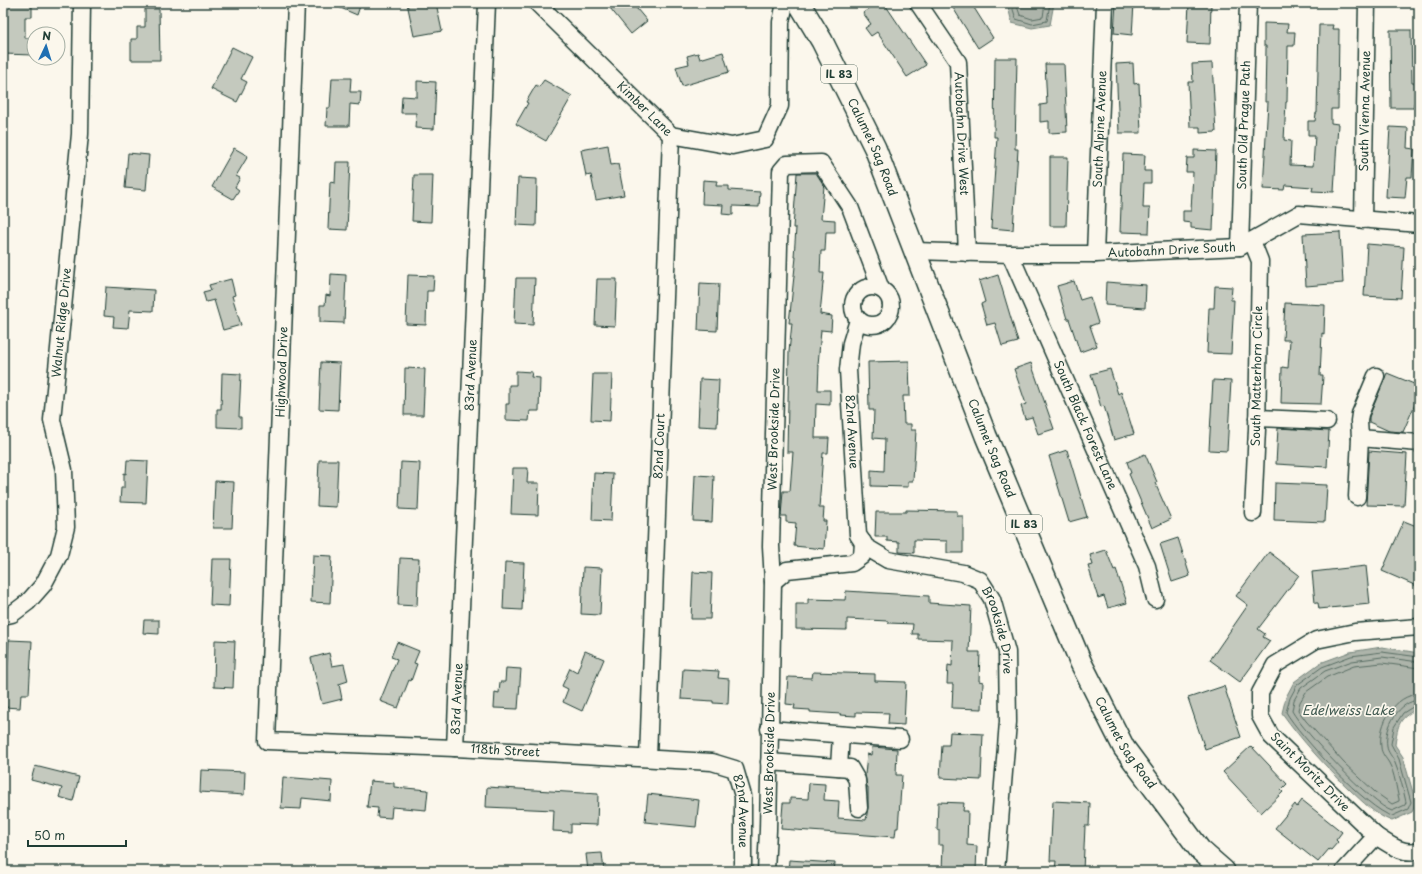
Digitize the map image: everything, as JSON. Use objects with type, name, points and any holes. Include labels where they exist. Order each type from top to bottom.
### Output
[{"type":"main road","name":"Calumet Sag Road","points":[[799,3],[822,42],[875,148],[986,436],[1082,663],[1124,748],[1200,850],[1224,871]]},
{"type":"street","name":"Walnut Ridge Drive","points":[[3,616],[12,614],[28,602],[43,585],[59,555],[66,527],[64,470],[52,420],[80,134],[82,3]]},
{"type":"street","name":"Highwood Drive","points":[[267,740],[296,3]]},
{"type":"street","name":"83rd Avenue","points":[[455,748],[487,3]]},
{"type":"street","name":"Kimber Lane","points":[[537,3],[671,135],[732,146],[764,139],[780,106],[781,22],[785,3]]},
{"type":"street","name":"Autobahn Drive West","points":[[918,3],[958,62],[967,253]]},
{"type":"street","name":"South Alpine Avenue","points":[[1095,254],[1105,3]]},
{"type":"street","name":"South Old Prague Path","points":[[1246,244],[1248,3]]},
{"type":"street","name":"South Vienna Avenue","points":[[1362,220],[1367,3]]},
{"type":"street","name":"82nd Court","points":[[648,758],[671,135]]},
{"type":"street","name":"West Brookside Drive","points":[[766,871],[773,582],[771,546],[780,171],[787,164],[821,162],[850,207],[881,289]]},
{"type":"street","name":"Autobahn Drive South","points":[[915,251],[1010,254],[1095,254],[1246,244],[1299,214],[1419,224]]},
{"type":"street","name":"South Matterhorn Circle","points":[[1246,244],[1260,261],[1257,418],[1253,513]]},
{"type":"street","name":"South Black Forest Lane","points":[[1010,254],[1146,566],[1154,599]]},
{"type":"street","points":[[875,287],[883,290],[890,299],[891,310],[885,321],[872,326],[861,323],[858,320],[855,317],[852,308],[854,299],[859,291],[865,288],[875,287]]},
{"type":"street","name":"82nd Avenue","points":[[858,320],[851,343],[848,370],[858,535],[863,542]]},
{"type":"street","points":[[1357,497],[1360,414],[1376,376]]},
{"type":"street","points":[[1257,418],[1327,421]]},
{"type":"street","points":[[1360,438],[1419,443]]},
{"type":"street","points":[[773,582],[787,570],[852,563],[862,556],[863,542]]},
{"type":"street","name":"Brookside Drive","points":[[863,542],[866,547],[888,560],[963,573],[980,580],[992,599],[1007,652],[1008,722],[996,871]]},
{"type":"street","name":"Saint Moritz Drive","points":[[1419,627],[1355,632],[1316,640],[1274,665],[1260,693],[1260,716],[1271,736],[1376,836],[1387,844],[1403,851],[1419,850]]},
{"type":"street","points":[[769,729],[900,739]]},
{"type":"street","points":[[838,767],[841,735]]},
{"type":"street","name":"118th Street","points":[[267,740],[648,758]]},
{"type":"street","name":"82nd Avenue","points":[[648,758],[712,762],[734,769],[743,796],[743,871]]},
{"type":"street","points":[[769,762],[850,768],[857,780],[859,808]]},
{"type":"street","points":[[1344,871],[1376,836]]},
{"type":"water","points":[[1007,3],[1054,3],[1050,25],[1032,28],[1012,23]]},
{"type":"water","name":"Edelweiss Lake","points":[[1382,647],[1419,653],[1419,708],[1403,718],[1397,731],[1395,745],[1403,757],[1416,803],[1412,812],[1392,821],[1370,808],[1341,781],[1306,743],[1282,713],[1286,697],[1294,682],[1320,663],[1350,652]]},
{"type":"building","points":[[5,3],[32,3],[32,17],[25,17],[26,55],[4,54]]},
{"type":"building","points":[[329,3],[361,3],[357,15]]},
{"type":"building","points":[[407,3],[436,3],[442,31],[414,36]]},
{"type":"building","points":[[606,3],[632,3],[647,21],[631,34]]},
{"type":"building","points":[[877,3],[884,3],[926,65],[907,77],[877,32],[871,36],[865,28],[871,24],[863,13]]},
{"type":"building","points":[[950,3],[971,3],[993,38],[978,48]]},
{"type":"building","points":[[1116,3],[1134,3],[1132,35],[1114,33]]},
{"type":"building","points":[[1189,3],[1211,3],[1210,44],[1187,43]]},
{"type":"building","points":[[145,9],[159,9],[160,60],[131,60],[131,39],[137,39],[137,27],[145,27]]},
{"type":"building","points":[[1264,23],[1288,24],[1287,32],[1295,32],[1294,46],[1288,46],[1287,102],[1284,140],[1291,141],[1290,165],[1313,166],[1315,135],[1308,135],[1308,121],[1315,121],[1317,113],[1319,25],[1333,25],[1332,29],[1339,29],[1338,109],[1331,109],[1331,123],[1338,124],[1334,192],[1312,191],[1313,187],[1285,185],[1284,190],[1263,189],[1268,102],[1265,102],[1266,46],[1264,46]]},
{"type":"building","points":[[1390,30],[1411,30],[1412,83],[1419,83],[1419,103],[1414,103],[1414,108],[1391,108]]},
{"type":"building","points":[[232,47],[252,57],[241,79],[247,82],[237,102],[211,89]]},
{"type":"building","points":[[723,52],[729,72],[682,86],[676,67],[689,64],[687,56],[698,53],[700,59]]},
{"type":"building","points":[[995,58],[1017,58],[1015,149],[1018,149],[1013,230],[991,228],[997,137],[994,137]]},
{"type":"building","points":[[1133,63],[1134,84],[1139,83],[1141,133],[1119,133],[1116,64]]},
{"type":"building","points":[[1212,63],[1216,132],[1200,133],[1200,127],[1190,127],[1188,82],[1193,82],[1192,64]]},
{"type":"building","points":[[1045,64],[1064,64],[1067,132],[1049,133],[1049,121],[1040,122],[1040,105],[1047,104]]},
{"type":"building","points":[[332,78],[351,78],[350,92],[361,92],[360,105],[350,104],[349,126],[326,126],[327,108],[330,108]]},
{"type":"building","points":[[544,80],[572,96],[546,141],[516,124],[536,85],[539,87]]},
{"type":"building","points":[[417,81],[436,82],[434,129],[415,128],[416,113],[401,113],[402,96],[417,97]]},
{"type":"building","points":[[1390,127],[1408,128],[1407,148],[1414,149],[1412,177],[1407,177],[1405,198],[1386,197]]},
{"type":"building","points":[[608,145],[611,165],[618,164],[624,195],[596,200],[591,175],[586,176],[581,150]]},
{"type":"building","points":[[234,148],[248,156],[236,176],[240,178],[235,187],[239,190],[233,199],[212,187]]},
{"type":"building","points":[[1194,150],[1216,151],[1213,230],[1191,228],[1191,223],[1183,222],[1183,211],[1191,211],[1193,172],[1186,172],[1187,158],[1194,158]]},
{"type":"building","points":[[128,153],[149,155],[146,190],[125,188]]},
{"type":"building","points":[[1123,154],[1145,155],[1144,171],[1151,171],[1151,183],[1144,183],[1143,208],[1150,208],[1149,233],[1120,232]]},
{"type":"building","points":[[1050,157],[1068,157],[1066,226],[1050,226]]},
{"type":"building","points":[[336,162],[350,162],[347,230],[328,229],[330,182],[335,183]]},
{"type":"building","points":[[797,173],[816,173],[825,187],[824,186],[821,219],[835,220],[835,232],[826,232],[825,251],[821,251],[820,273],[824,273],[820,314],[832,316],[831,331],[821,330],[818,365],[818,390],[830,390],[830,405],[816,404],[815,438],[829,438],[828,453],[823,453],[819,508],[824,508],[823,521],[826,521],[824,549],[794,546],[796,523],[786,522],[786,516],[781,516],[783,491],[790,491],[793,452],[787,452],[789,352],[792,323],[789,323],[796,257],[794,257],[796,228],[793,228]]},
{"type":"building","points":[[414,175],[433,175],[431,222],[412,221]]},
{"type":"building","points":[[518,178],[537,179],[536,226],[516,225]]},
{"type":"building","points":[[703,180],[717,181],[716,186],[729,186],[729,190],[760,192],[759,207],[733,206],[733,215],[722,214],[723,205],[702,204]]},
{"type":"building","points":[[1340,232],[1343,283],[1306,286],[1303,234]]},
{"type":"building","points":[[1367,244],[1404,247],[1401,298],[1364,296]]},
{"type":"building","points":[[331,274],[346,275],[344,323],[320,322],[320,305],[325,305],[326,295],[330,296]]},
{"type":"building","points":[[408,275],[434,276],[433,291],[427,291],[426,325],[406,324]]},
{"type":"building","points":[[998,275],[1018,342],[1002,346],[995,323],[987,325],[981,304],[985,302],[979,281]]},
{"type":"building","points":[[516,278],[535,278],[533,325],[514,324]]},
{"type":"building","points":[[231,279],[235,295],[232,296],[241,325],[223,330],[214,300],[206,302],[203,292],[211,290],[209,285]]},
{"type":"building","points":[[597,279],[617,279],[615,326],[595,325]]},
{"type":"building","points":[[1074,281],[1080,300],[1090,297],[1098,323],[1090,326],[1097,346],[1080,352],[1069,319],[1067,319],[1057,286]]},
{"type":"building","points":[[1106,282],[1146,285],[1145,308],[1105,305]]},
{"type":"building","points":[[700,283],[719,284],[717,331],[698,330]]},
{"type":"building","points":[[1215,286],[1232,287],[1231,300],[1234,300],[1231,354],[1207,353],[1209,308],[1214,308]]},
{"type":"building","points":[[106,287],[154,290],[153,311],[130,310],[128,328],[113,327],[114,317],[104,316]]},
{"type":"building","points":[[1285,303],[1325,305],[1320,376],[1323,376],[1321,404],[1281,403],[1282,367],[1288,368],[1290,340],[1283,340]]},
{"type":"building","points":[[909,361],[910,396],[903,396],[904,424],[911,424],[911,430],[916,430],[913,481],[908,481],[908,487],[871,486],[871,470],[884,471],[885,439],[873,438],[874,410],[869,410],[868,362]]},
{"type":"building","points":[[321,362],[340,363],[338,410],[319,409]]},
{"type":"building","points":[[1031,363],[1054,429],[1038,434],[1032,417],[1025,419],[1021,406],[1026,404],[1014,369]]},
{"type":"building","points":[[405,368],[425,369],[423,415],[404,415]]},
{"type":"building","points":[[1110,369],[1118,394],[1121,392],[1134,434],[1114,440],[1104,406],[1101,407],[1091,374]]},
{"type":"building","points":[[516,371],[532,372],[531,377],[540,378],[539,411],[530,411],[529,421],[506,420],[506,404],[509,404],[509,385],[516,385]]},
{"type":"building","points":[[222,373],[241,374],[239,417],[241,417],[241,428],[217,427],[217,409],[221,409]]},
{"type":"building","points":[[1387,373],[1419,386],[1419,395],[1403,432],[1389,431],[1369,422],[1369,417]]},
{"type":"building","points":[[593,374],[612,374],[610,421],[591,420]]},
{"type":"building","points":[[700,379],[719,380],[717,427],[698,426]]},
{"type":"building","points":[[1213,380],[1231,381],[1227,451],[1209,450]]},
{"type":"building","points":[[1278,428],[1329,431],[1327,467],[1276,464]]},
{"type":"building","points":[[1067,450],[1087,517],[1069,522],[1049,456]]},
{"type":"building","points":[[1369,451],[1407,454],[1404,506],[1366,505]]},
{"type":"building","points":[[1145,454],[1157,482],[1155,483],[1171,519],[1152,528],[1129,474],[1131,473],[1127,462]]},
{"type":"building","points":[[127,460],[148,461],[146,503],[120,502],[121,488],[124,488],[124,473],[126,474]]},
{"type":"building","points":[[319,460],[338,460],[336,507],[317,506]]},
{"type":"building","points":[[401,462],[420,463],[418,510],[399,509]]},
{"type":"building","points":[[513,468],[528,468],[527,483],[539,483],[538,515],[511,514]]},
{"type":"building","points":[[594,473],[613,474],[611,521],[592,520]]},
{"type":"building","points":[[695,475],[714,476],[712,522],[693,521]]},
{"type":"building","points":[[215,481],[234,482],[232,528],[213,528]]},
{"type":"building","points":[[1275,483],[1327,485],[1325,522],[1274,520]]},
{"type":"building","points":[[906,510],[957,511],[957,516],[963,516],[963,553],[947,553],[947,541],[914,540],[914,553],[899,552],[899,542],[887,541],[887,537],[875,537],[876,512],[906,512]]},
{"type":"building","points":[[1404,521],[1419,527],[1419,587],[1382,571]]},
{"type":"building","points":[[1178,538],[1190,576],[1172,582],[1160,544]]},
{"type":"building","points":[[1106,550],[1114,570],[1116,569],[1127,603],[1108,608],[1104,596],[1098,598],[1088,566],[1093,565],[1090,555]]},
{"type":"building","points":[[1269,552],[1299,575],[1258,629],[1265,634],[1263,637],[1270,641],[1240,682],[1210,660],[1248,605],[1236,596]]},
{"type":"building","points":[[313,555],[332,556],[330,603],[311,602]]},
{"type":"building","points":[[400,558],[419,559],[417,606],[398,605]]},
{"type":"building","points":[[212,559],[231,559],[229,606],[210,605]]},
{"type":"building","points":[[505,562],[524,563],[522,610],[503,609]]},
{"type":"building","points":[[1366,566],[1370,604],[1319,609],[1318,603],[1315,603],[1312,572]]},
{"type":"building","points":[[583,567],[602,568],[600,615],[581,614]]},
{"type":"building","points":[[693,572],[712,573],[710,619],[691,619]]},
{"type":"building","points":[[846,591],[929,596],[929,603],[971,606],[969,652],[980,652],[979,681],[983,682],[982,709],[952,708],[953,684],[947,684],[948,665],[952,666],[953,640],[918,639],[918,634],[912,634],[913,624],[888,623],[888,621],[847,619],[847,630],[796,629],[796,604],[808,604],[808,599],[845,600]]},
{"type":"building","points":[[144,620],[159,620],[159,634],[143,633]]},
{"type":"building","points":[[9,640],[32,641],[29,694],[21,694],[20,708],[3,707],[3,694],[6,694]]},
{"type":"building","points":[[215,640],[235,641],[233,688],[214,687]]},
{"type":"building","points":[[397,642],[419,651],[414,663],[417,664],[411,681],[409,680],[398,708],[380,701],[397,659],[391,657]]},
{"type":"building","points":[[585,651],[604,659],[582,711],[563,702],[568,689],[562,686],[570,668],[577,672]]},
{"type":"building","points":[[329,653],[332,666],[344,664],[348,681],[339,684],[342,699],[322,704],[311,658]]},
{"type":"building","points":[[506,668],[521,669],[518,709],[494,708],[495,692],[499,693],[500,682],[505,682]]},
{"type":"building","points":[[683,669],[719,671],[718,678],[729,679],[728,704],[713,703],[713,701],[681,699]]},
{"type":"building","points":[[813,672],[875,674],[875,681],[906,682],[904,725],[888,724],[889,713],[856,712],[856,716],[840,715],[841,714],[810,712],[810,710],[794,709],[795,705],[786,704],[788,677],[812,678]]},
{"type":"building","points":[[1224,686],[1241,737],[1205,749],[1188,698]]},
{"type":"building","points":[[950,732],[983,734],[981,780],[940,778],[942,745],[949,745]]},
{"type":"building","points":[[1251,746],[1287,784],[1281,790],[1283,792],[1261,813],[1223,772]]},
{"type":"building","points":[[872,747],[897,749],[896,775],[902,775],[898,828],[896,828],[895,837],[781,829],[783,803],[790,803],[790,798],[808,799],[809,783],[825,784],[824,800],[839,801],[838,818],[866,820],[868,807],[868,787],[865,775],[867,754],[871,755]]},
{"type":"building","points":[[35,766],[79,777],[73,801],[59,797],[62,788],[31,780]]},
{"type":"building","points":[[201,770],[245,772],[244,795],[200,792]]},
{"type":"building","points":[[283,777],[332,781],[331,801],[302,798],[301,809],[281,808]]},
{"type":"building","points":[[370,781],[394,783],[394,787],[428,790],[426,810],[392,807],[391,818],[377,817],[378,808],[367,807]]},
{"type":"building","points":[[487,787],[598,794],[597,825],[571,824],[571,832],[553,831],[554,810],[486,807]]},
{"type":"building","points":[[648,794],[699,800],[696,827],[645,822]]},
{"type":"building","points":[[1302,800],[1342,832],[1336,840],[1338,842],[1331,850],[1329,849],[1318,862],[1275,828],[1295,804],[1297,807]]},
{"type":"building","points":[[1053,801],[1090,803],[1089,826],[1085,826],[1083,871],[1055,871],[1056,861],[1050,861]]},
{"type":"building","points":[[938,802],[964,803],[963,811],[968,811],[967,845],[977,846],[976,871],[942,871],[943,845],[939,845],[939,830],[937,830]]},
{"type":"building","points":[[602,853],[604,871],[588,871],[586,854]]},
{"type":"building","points":[[789,860],[835,863],[834,871],[788,871]]}]
